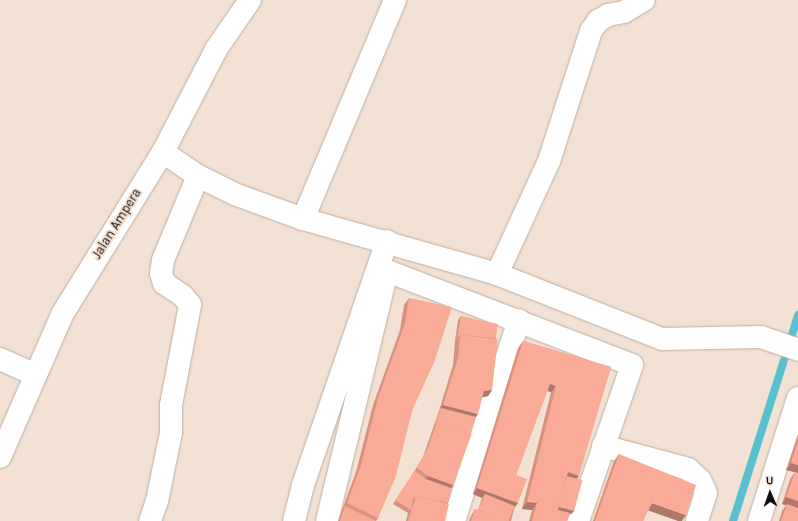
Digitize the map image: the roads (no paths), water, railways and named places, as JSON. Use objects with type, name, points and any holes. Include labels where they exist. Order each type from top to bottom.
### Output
[{"type":"street","name":"Jalan Ampera","points":[[0,457],[63,313],[163,152],[217,48],[250,0]]},
{"type":"street","points":[[303,219],[395,0]]},
{"type":"street","points":[[497,274],[549,161],[591,31],[598,21],[608,15],[624,12],[644,0]]},
{"type":"street","points":[[163,152],[198,176],[237,196],[303,219],[387,241],[497,274],[662,339],[761,337],[798,350]]},
{"type":"street","points":[[150,521],[158,501],[171,433],[171,405],[190,305],[183,296],[164,283],[162,273],[163,260],[198,176]]},
{"type":"street","points":[[294,521],[303,485],[387,241]]},
{"type":"street","points":[[327,521],[387,271],[519,320],[632,365],[578,521]]},
{"type":"street","points":[[454,521],[519,320]]},
{"type":"street","points":[[0,359],[36,375]]},
{"type":"street","points":[[759,521],[798,398]]},
{"type":"street","points":[[603,446],[688,469],[700,480],[706,493],[698,521]]},
{"type":"waterway","points":[[792,335],[798,315]]},
{"type":"waterway","points":[[733,521],[784,360]]}]
